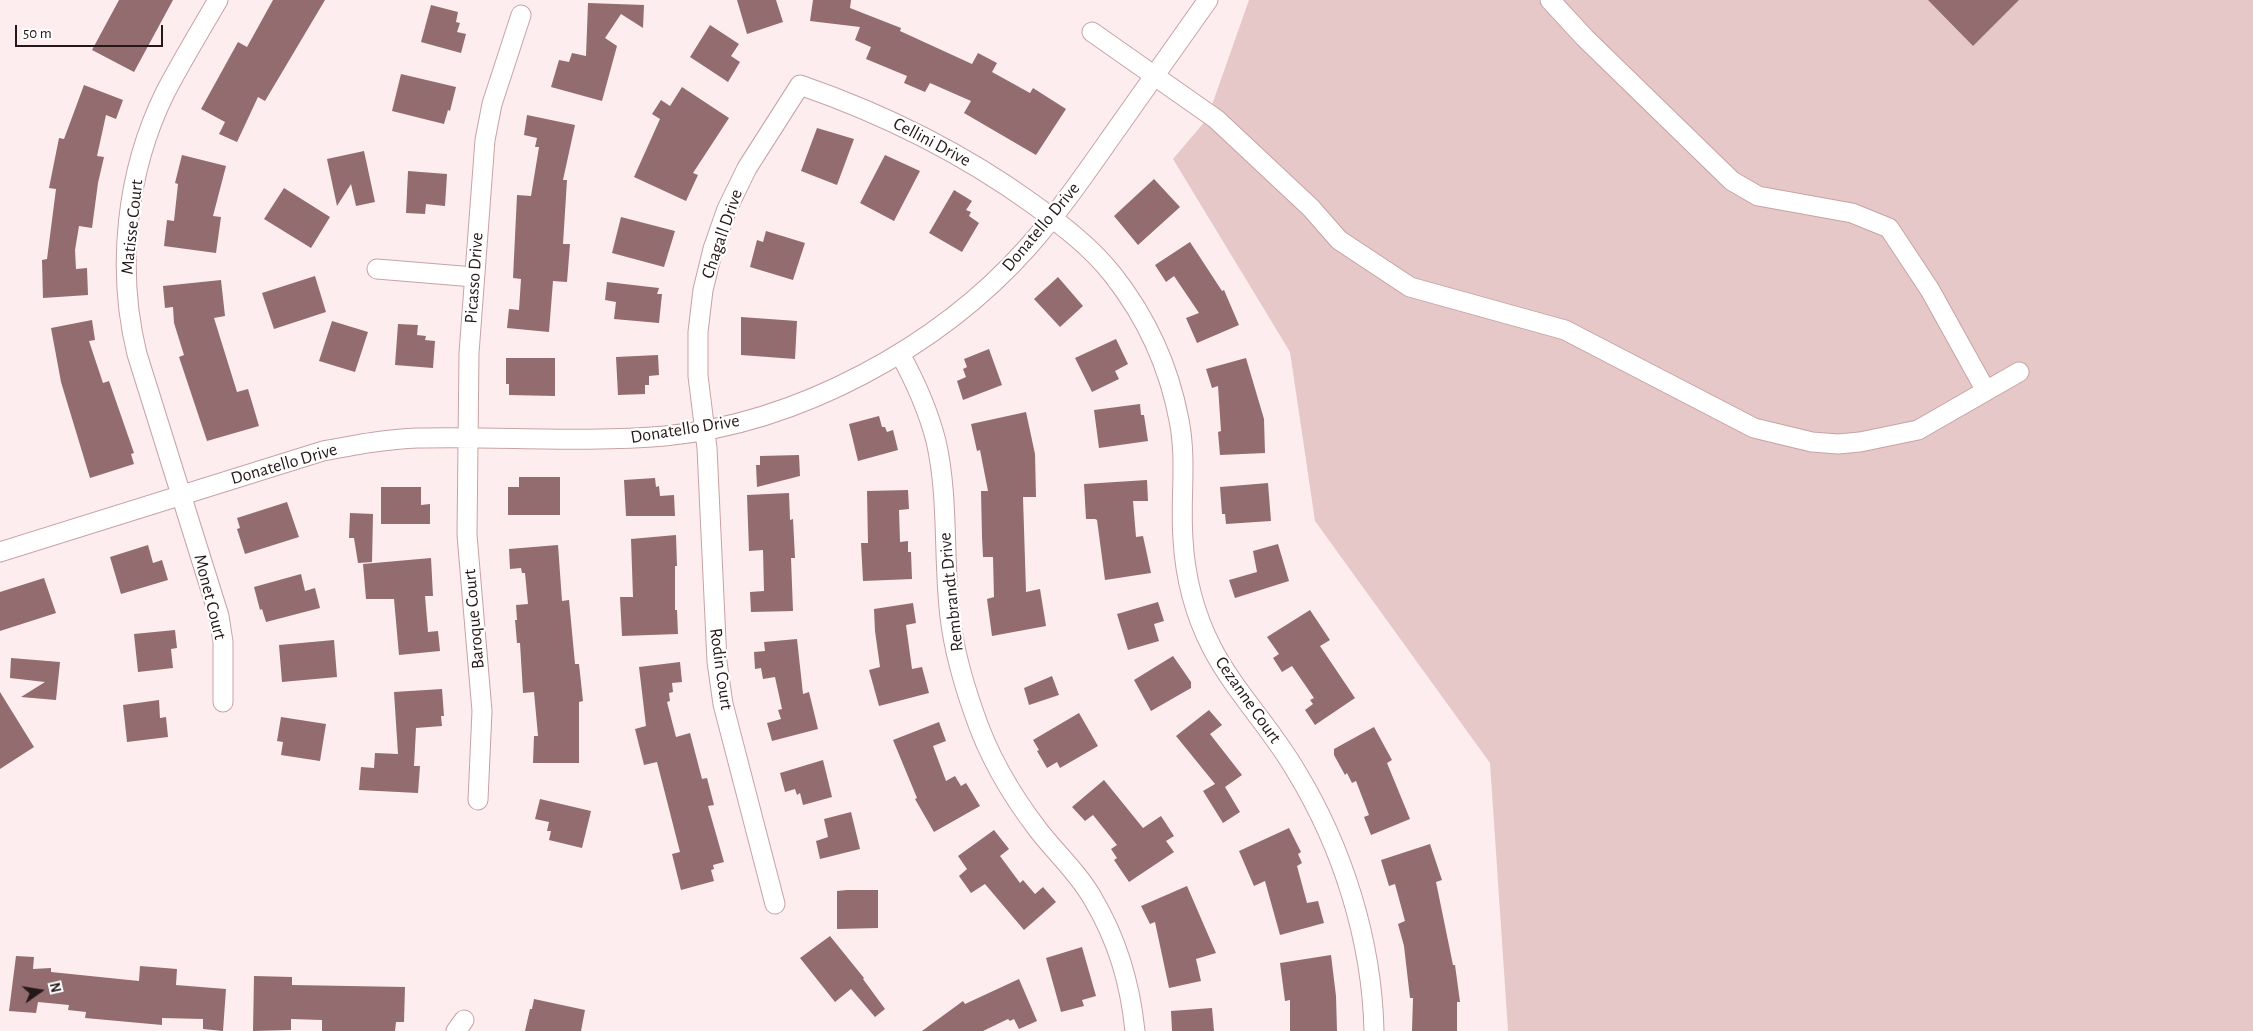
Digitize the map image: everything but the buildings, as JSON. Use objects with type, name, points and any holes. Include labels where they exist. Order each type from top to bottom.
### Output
[{"type":"street","name":"Matisse Court","points":[[182,495],[131,328],[126,294],[125,258],[138,173],[149,131],[165,94],[218,0]]},
{"type":"street","name":"Donatello Drive","points":[[0,552],[323,451],[371,442],[417,438],[612,440],[669,435],[755,417],[808,400],[900,354],[945,323],[989,286],[1027,249],[1053,218],[1208,0]]},
{"type":"street","points":[[1550,0],[1585,38],[1732,181],[1758,196],[1852,213],[1889,228],[1914,264],[1986,391]]},
{"type":"street","name":"Picasso Drive","points":[[468,438],[469,353],[485,140],[489,120],[521,15]]},
{"type":"street","points":[[1092,32],[1216,119],[1311,208],[1339,240],[1410,287],[1565,330],[1754,428],[1812,442],[1838,444],[1860,442],[1918,430],[2020,372]]},
{"type":"street","name":"Cellini Drive","points":[[800,85],[898,123],[952,151],[1003,182],[1053,218]]},
{"type":"street","name":"Chagall Drive","points":[[704,429],[698,376],[698,332],[703,290],[713,248],[727,209],[747,168],[800,85]]},
{"type":"street","name":"Cezanne Court","points":[[1053,218],[1085,246],[1112,274],[1135,306],[1155,343],[1170,381],[1180,422],[1184,464],[1183,538],[1188,577],[1197,611],[1212,647],[1231,681],[1296,771],[1320,815],[1340,860],[1356,911],[1368,963],[1374,1031]]},
{"type":"street","points":[[377,269],[474,277]]},
{"type":"street","name":"Rembrandt Drive","points":[[900,354],[924,402],[936,440],[942,477],[950,619],[960,667],[974,714],[992,756],[1014,795],[1039,831],[1092,897],[1110,930],[1122,960],[1131,996],[1135,1031]]},
{"type":"street","name":"Rodin Court","points":[[704,429],[707,448],[717,662],[723,704],[775,904]]},
{"type":"street","name":"Baroque Court","points":[[468,438],[468,535],[482,711],[478,800]]},
{"type":"street","name":"Monet Court","points":[[182,495],[219,616],[223,642],[223,702]]},
{"type":"shaded area","points":[[1249,0],[2253,0],[2253,1031],[1508,1031],[1490,763],[1315,521],[1290,352],[1173,159],[1207,119]]}]
